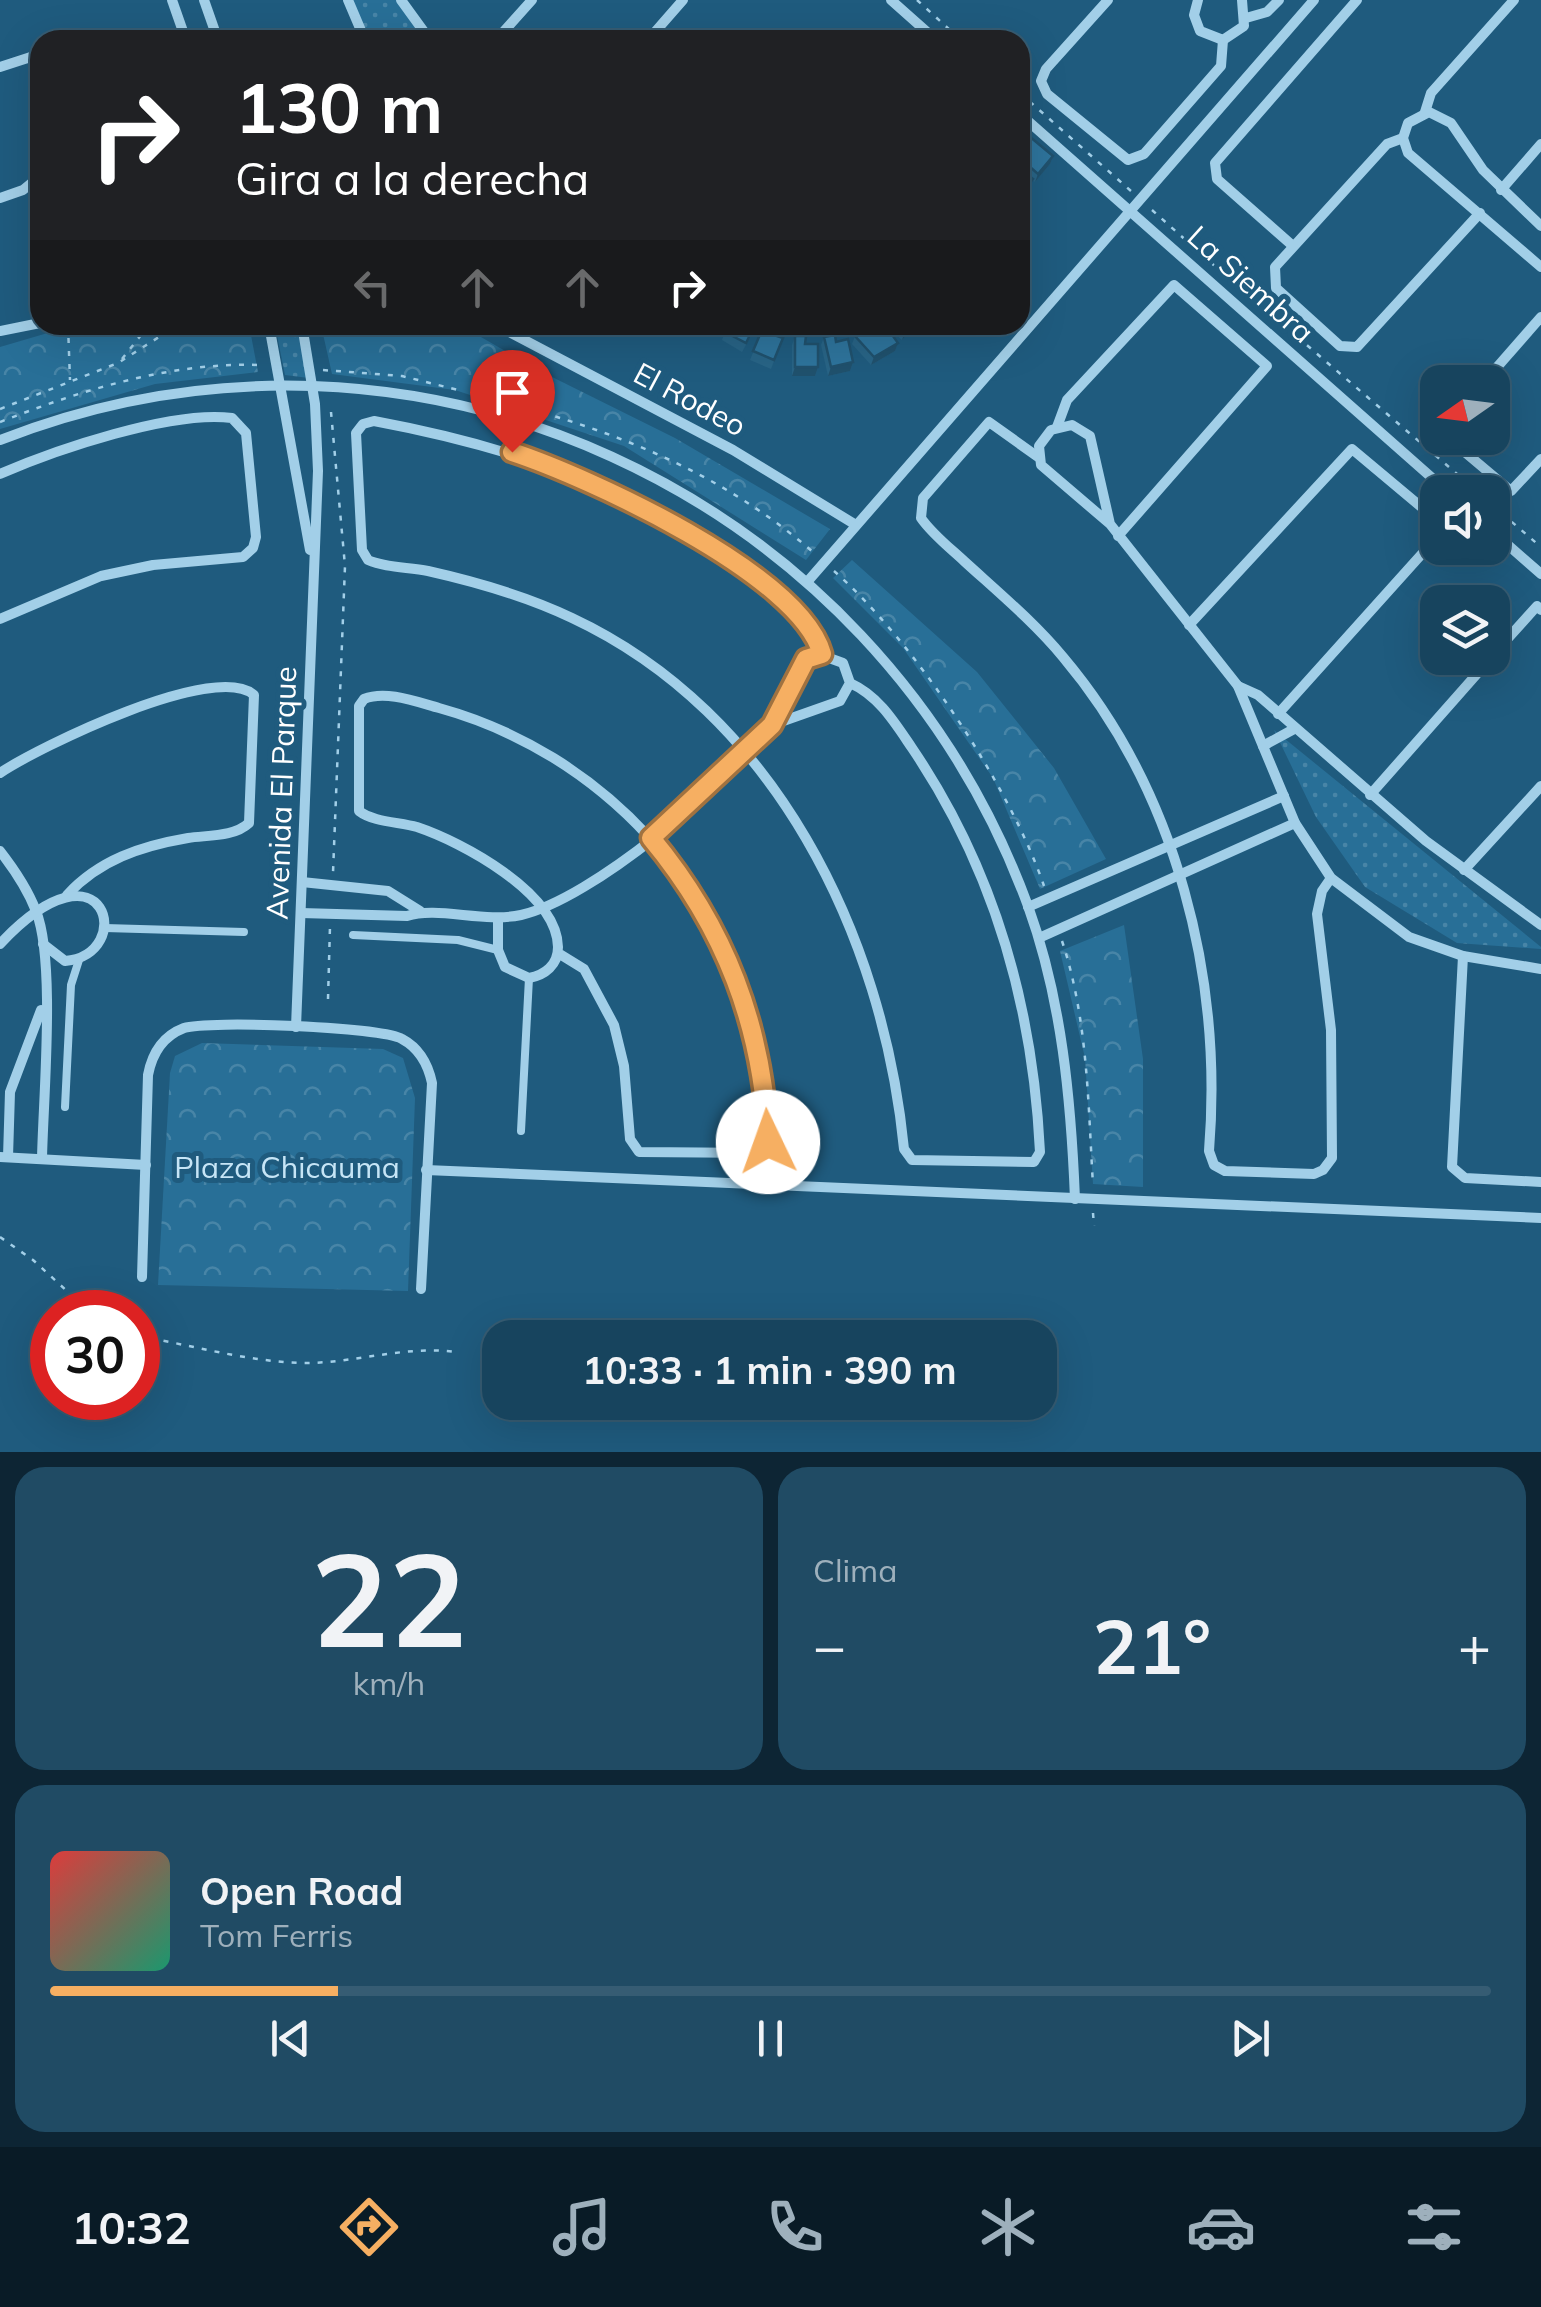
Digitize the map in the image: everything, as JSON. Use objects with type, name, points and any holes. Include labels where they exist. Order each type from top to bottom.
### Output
[{"type":"street","points":[[172,0],[182,30]]},
{"type":"street","points":[[204,0],[214,30]]},
{"type":"street","points":[[348,0],[361,30]]},
{"type":"street","points":[[401,0],[423,30]]},
{"type":"street","points":[[505,30],[532,0]]},
{"type":"street","points":[[657,30],[683,0]]},
{"type":"street","points":[[891,0],[925,30]]},
{"type":"street","points":[[1108,0],[1046,68],[1041,81],[1047,94],[1128,160],[1144,154],[1221,66],[1223,40]]},
{"type":"street","points":[[1198,0],[1194,15],[1200,31],[1223,40],[1238,33],[1246,18],[1242,0]]},
{"type":"street","points":[[1246,18],[1267,12],[1278,0]]},
{"type":"street","points":[[1030,324],[1314,0]]},
{"type":"street","points":[[1294,246],[1220,182],[1215,163],[1357,0]]},
{"type":"street","points":[[1426,112],[1431,94],[1514,0]]},
{"type":"street","points":[[0,67],[30,57]]},
{"type":"street","points":[[1541,226],[1501,190],[1451,122],[1438,113],[1426,112],[1408,123],[1403,138],[1410,155],[1541,267]]},
{"type":"street","name":"La Siembra","points":[[1030,123],[1429,475]]},
{"type":"street","points":[[1403,138],[1387,144],[1294,246],[1272,277],[1276,288],[1340,346],[1362,345],[1480,213]]},
{"type":"street","points":[[1501,190],[1541,144]]},
{"type":"street","points":[[0,198],[30,184]]},
{"type":"street","points":[[1038,457],[1043,439],[1058,427],[1066,400],[1174,285],[1267,366],[1118,536]]},
{"type":"street","points":[[1499,365],[1541,318]]},
{"type":"street","points":[[0,332],[30,325]]},
{"type":"street","name":"Avenida El Parque","points":[[272,335],[313,561]]},
{"type":"street","name":"Avenida El Parque","points":[[296,1027],[318,471],[313,385],[304,335]]},
{"type":"street","name":"El Rodeo","points":[[515,335],[733,450],[856,525]]},
{"type":"street","points":[[808,581],[1021,335]]},
{"type":"street","points":[[0,440],[83,412],[146,398],[327,384],[402,392],[504,416],[588,446],[706,506],[808,581],[876,650],[940,733],[984,805],[1039,938],[1068,1084],[1075,1199]]},
{"type":"street","points":[[0,474],[108,437],[183,422],[232,418],[246,433],[256,537],[253,548],[243,557],[154,565],[102,576],[0,619]]},
{"type":"street","points":[[301,913],[420,912],[498,918],[540,910],[577,893],[651,838],[744,753],[772,725],[806,659],[822,654],[842,663],[850,683],[876,699],[920,760],[958,826],[989,895],[1016,978],[1031,1050],[1040,1152],[1034,1162],[912,1160],[904,1148],[889,1044],[858,943],[804,834],[744,753],[703,709],[655,670],[574,619],[492,588],[368,560],[362,550],[355,440],[359,428],[374,421],[484,444],[569,472],[624,496],[695,537],[761,584],[811,628],[822,654]]},
{"type":"street","points":[[1331,878],[1322,891],[1317,914],[1331,1030],[1332,1154],[1327,1167],[1314,1174],[1225,1171],[1210,1158],[1210,1045],[1196,944],[1171,846],[1125,750],[1063,657],[921,518],[923,498],[990,422],[1038,457],[1048,473],[1110,524],[1238,686],[1295,823],[1331,878],[1386,924],[1464,956],[1541,969]]},
{"type":"street","points":[[1058,427],[1078,427],[1090,436],[1110,524]]},
{"type":"street","points":[[1190,625],[1352,449],[1420,506]]},
{"type":"street","points":[[1468,455],[1511,491],[1541,459]]},
{"type":"street","points":[[1510,547],[1541,574]]},
{"type":"street","points":[[1278,714],[1420,556]]},
{"type":"street","points":[[1510,637],[1537,606],[1541,610]]},
{"type":"street","points":[[1370,795],[1476,675]]},
{"type":"street","points":[[772,725],[834,705],[845,696],[850,683]]},
{"type":"street","points":[[1238,686],[1258,696],[1370,795],[1541,926]]},
{"type":"street","points":[[0,773],[51,742],[137,707],[236,688],[254,695],[249,823],[235,832],[163,842],[98,866],[67,895],[46,903],[0,944]]},
{"type":"street","points":[[498,918],[498,950],[505,967],[530,978],[550,968],[558,952],[554,933],[517,881],[476,853],[435,834],[359,810],[359,706],[364,698],[390,697],[423,703],[518,738],[576,772],[651,838],[708,917],[747,1007],[766,1102],[768,1142],[762,1153],[639,1152],[630,1139],[624,1066],[614,1025],[584,969],[558,952]]},
{"type":"street","points":[[1263,746],[1294,729]]},
{"type":"street","points":[[1464,870],[1541,786]]},
{"type":"street","points":[[1028,907],[1284,796]]},
{"type":"street","points":[[1039,938],[1295,823]]},
{"type":"street","points":[[0,851],[37,914],[42,944],[42,1159]]},
{"type":"street","points":[[302,882],[388,890],[420,912]]},
{"type":"street","points":[[42,944],[65,961],[79,960],[97,948],[105,928],[98,904],[86,896],[67,895]]},
{"type":"street","points":[[1464,956],[1452,1167],[1466,1178],[1541,1182]]},
{"type":"street","points":[[45,1000],[10,1092],[4,1157],[146,1164]]},
{"type":"street","points":[[142,1277],[148,1075],[154,1055],[168,1038],[193,1026],[296,1027],[389,1033],[415,1048],[432,1083],[421,1288]]},
{"type":"street","points":[[426,1170],[1541,1218]]},
{"type":"lane","points":[[105,928],[244,932]]},
{"type":"lane","points":[[352,935],[458,940],[498,950]]},
{"type":"lane","points":[[65,1106],[71,985],[79,960]]},
{"type":"lane","points":[[520,1131],[530,978]]},
{"type":"path","points":[[917,0],[950,30]]},
{"type":"path","points":[[1030,102],[1220,270]]},
{"type":"path","points":[[1234,282],[1458,475]]},
{"type":"path","points":[[68,335],[70,382]]},
{"type":"path","points":[[118,363],[141,335]]},
{"type":"path","points":[[0,409],[118,363],[162,335]]},
{"type":"path","points":[[0,422],[84,389],[197,368],[277,365]]},
{"type":"path","points":[[310,367],[402,376],[582,421],[684,466],[778,522],[860,594],[940,691],[1002,797],[1048,899]]},
{"type":"path","points":[[325,371],[345,566],[332,885]]},
{"type":"path","points":[[1510,520],[1541,547]]},
{"type":"path","points":[[328,999],[330,915]]},
{"type":"path","points":[[1058,930],[1072,971],[1086,1066],[1094,1226]]},
{"type":"path","points":[[0,1237],[66,1290]]},
{"type":"path","points":[[160,1340],[272,1361],[339,1360],[430,1348],[456,1352]]},
{"type":"green space","points":[[351,0],[396,0],[417,30],[364,30]]},
{"type":"green space","points":[[41,335],[251,335],[258,372],[155,384],[0,429],[0,347]]},
{"type":"green space","points":[[277,335],[299,335],[309,378],[285,375]]},
{"type":"green space","points":[[323,335],[477,335],[675,438],[830,529],[806,560],[624,446],[455,390],[332,374]]},
{"type":"green space","points":[[852,560],[977,672],[1054,768],[1106,859],[1040,889],[993,778],[903,648],[833,578]]},
{"type":"green space","points":[[1274,730],[1541,949],[1457,943],[1365,887],[1316,817]]},
{"type":"green space","points":[[1124,925],[1143,1059],[1143,1187],[1093,1184],[1085,1058],[1060,951]]},
{"type":"green space","name":"Plaza Chicauma","points":[[202,1043],[383,1049],[403,1058],[415,1098],[408,1291],[158,1285],[170,1073],[175,1056]]},
{"type":"building","points":[[1030,137],[1053,156],[1038,174],[1030,167]]},
{"type":"building","points":[[731,335],[750,335],[746,343]]},
{"type":"building","points":[[760,335],[783,338],[774,360],[753,351]]},
{"type":"building","points":[[835,335],[836,342],[848,339],[853,362],[831,367],[824,337]]},
{"type":"building","points":[[892,335],[898,343],[874,357],[855,336]]},
{"type":"building","points":[[795,336],[806,336],[805,344],[818,344],[818,367],[795,367]]},
{"type":"route","points":[[512,452],[624,496],[695,537],[761,584],[811,628],[822,654],[806,659],[772,725],[709,788],[651,838],[708,917],[736,976],[756,1038],[768,1142]]}]
